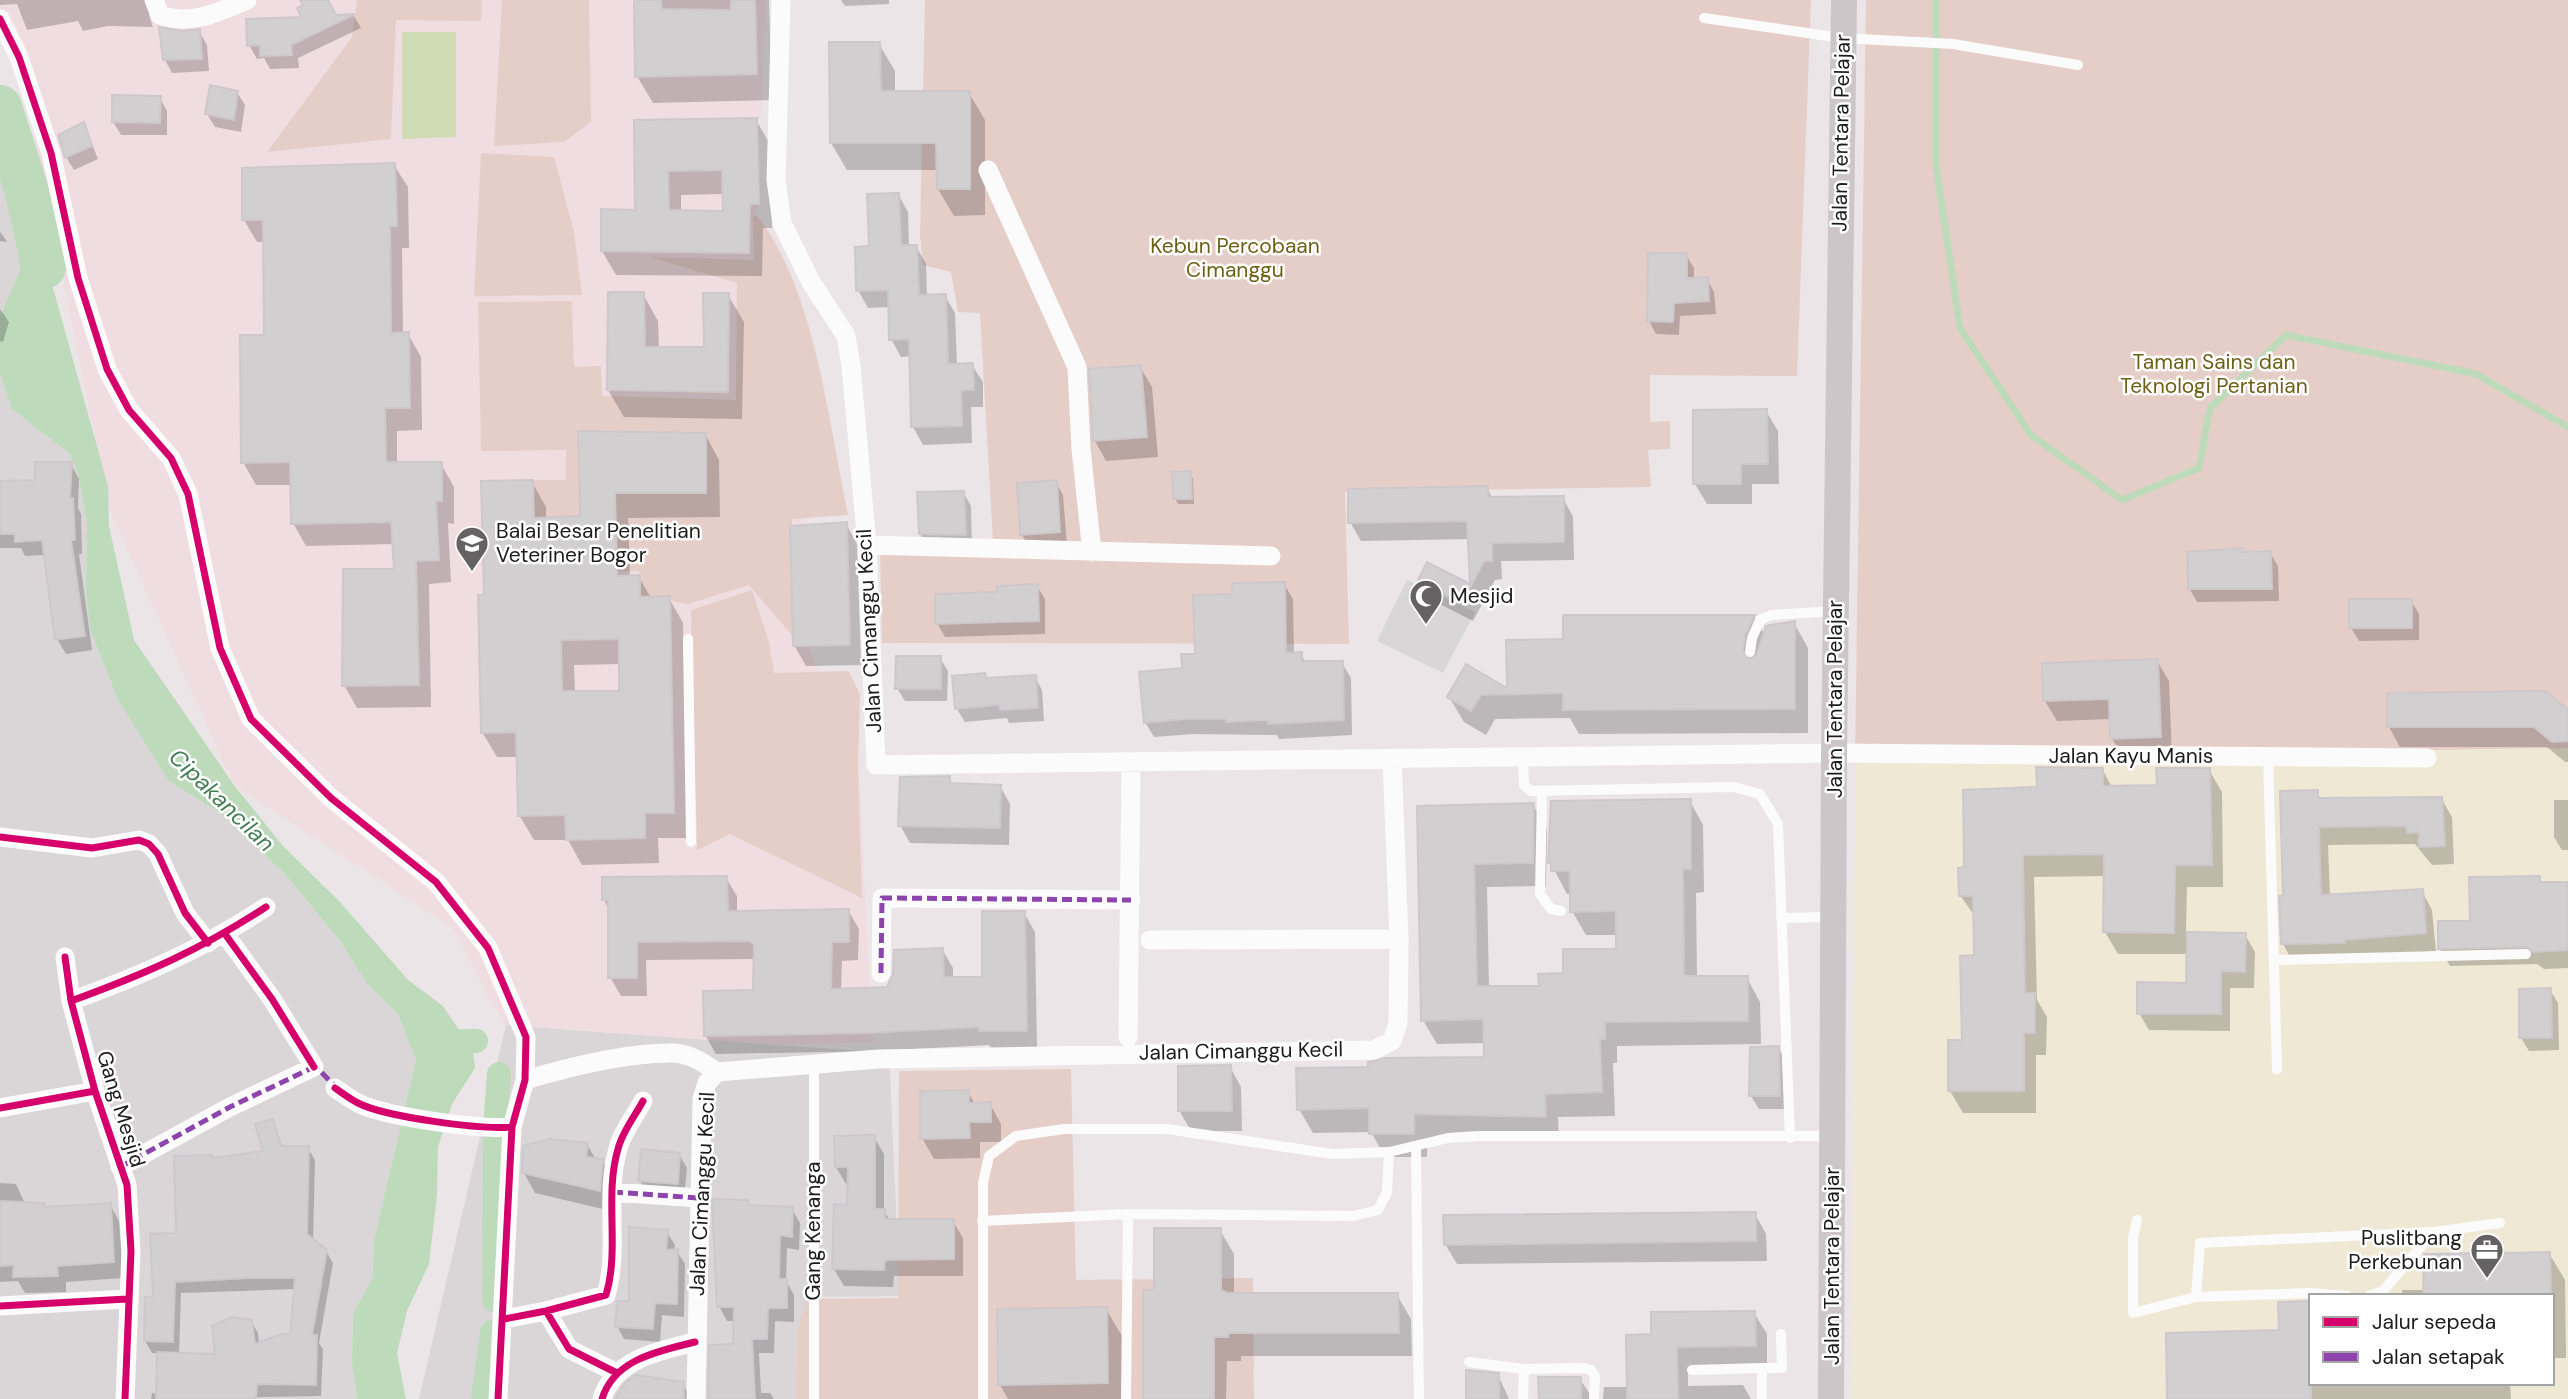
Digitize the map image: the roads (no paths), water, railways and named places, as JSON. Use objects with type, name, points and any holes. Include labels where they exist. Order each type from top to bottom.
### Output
[{"type":"main road","name":"Jalan Tentara Pelajar","points":[[1831,1399],[1834,753],[1844,0]]},
{"type":"street","points":[[154,0],[160,15],[170,19],[195,19],[215,14],[247,0]]},
{"type":"street","name":"Jalan Cimanggu Kecil","points":[[781,0],[776,180],[782,223],[811,282],[846,336],[867,545],[876,765],[1834,753]]},
{"type":"street","points":[[0,19],[19,58],[51,153],[78,278],[107,369],[129,410],[172,458],[188,494],[220,648],[251,719],[331,798],[436,882],[488,948],[526,1037],[525,1080],[505,1128],[505,1319],[498,1399]]},
{"type":"street","points":[[988,170],[1077,367],[1081,449],[1092,552]]},
{"type":"street","points":[[867,545],[1272,556]]},
{"type":"street","name":"Jalan Kayu Manis","points":[[1834,753],[2427,758]]},
{"type":"street","name":"Jalan Cimanggu Kecil","points":[[696,1399],[695,1342],[702,1099],[707,1083],[717,1072],[814,1063],[1128,1052],[1374,1050],[1392,1041],[1398,1023],[1399,939],[1392,759]]},
{"type":"street","points":[[1128,1037],[1131,762]]},
{"type":"street","points":[[0,837],[92,848],[139,840],[149,844],[158,854],[185,913],[217,939],[272,999],[314,1068],[230,1107],[120,1167]]},
{"type":"street","points":[[881,973],[882,898],[1131,900]]},
{"type":"street","points":[[71,1001],[159,969],[217,939],[266,907]]},
{"type":"street","points":[[1150,940],[1399,939]]},
{"type":"street","name":"Gang Mesjid","points":[[65,957],[71,1001],[95,1091],[127,1185],[131,1251],[125,1399]]},
{"type":"street","points":[[525,1080],[565,1069],[675,1053],[695,1058],[717,1072]]},
{"type":"street","points":[[335,1088],[359,1104],[400,1114],[505,1128]]},
{"type":"street","points":[[0,1108],[95,1091]]},
{"type":"street","points":[[505,1319],[606,1295],[610,1273],[617,1149],[643,1101]]},
{"type":"street","points":[[613,1192],[699,1198]]},
{"type":"street","points":[[0,1306],[127,1299]]},
{"type":"street","points":[[546,1311],[569,1349],[615,1372]]},
{"type":"street","points":[[602,1399],[615,1372],[655,1352],[695,1342]]},
{"type":"lane","points":[[1704,18],[1842,38],[1952,44],[2078,65]]},
{"type":"lane","points":[[1750,652],[1752,638],[1760,620],[1771,615],[1836,611]]},
{"type":"lane","points":[[688,639],[691,842]]},
{"type":"lane","points":[[1523,757],[1524,785],[1531,792],[1734,787],[1760,794],[1778,824],[1790,1138]]},
{"type":"lane","points":[[2268,757],[2277,1069]]},
{"type":"lane","points":[[1542,791],[1540,894],[1551,909],[1561,911]]},
{"type":"lane","points":[[1781,918],[1835,917]]},
{"type":"lane","points":[[2274,960],[2526,954]]},
{"type":"lane","name":"Gang Kenanga","points":[[814,1063],[814,1399]]},
{"type":"lane","points":[[983,1399],[983,1183],[989,1156],[1016,1136],[1063,1129],[1167,1129],[1332,1154],[1389,1152],[1448,1138],[1478,1136],[1832,1136]]},
{"type":"lane","points":[[1416,1146],[1419,1399]]},
{"type":"lane","points":[[982,1221],[1128,1214],[1353,1216],[1378,1210],[1387,1192],[1389,1152]]},
{"type":"lane","points":[[1126,1399],[1128,1214]]},
{"type":"lane","points":[[2137,1220],[2133,1238],[2133,1313],[2196,1297],[2322,1294]]},
{"type":"lane","points":[[2196,1297],[2200,1242],[2433,1232],[2500,1223]]},
{"type":"lane","points":[[2374,1294],[2383,1290],[2433,1232]]},
{"type":"lane","points":[[1692,1370],[1782,1368],[1781,1334]]},
{"type":"lane","points":[[1469,1362],[1524,1369],[1591,1370],[1595,1376],[1594,1399]]},
{"type":"lane","points":[[1762,1368],[1762,1399]]},
{"type":"lane","points":[[1523,1399],[1524,1369]]},
{"type":"water","points":[[0,97],[108,486],[109,526],[134,640],[234,785],[283,846],[340,902],[408,980],[443,1006],[473,1051],[475,1068],[452,1104],[438,1147],[437,1195],[429,1264],[407,1311],[397,1353],[406,1399],[357,1399],[352,1361],[353,1314],[373,1277],[374,1240],[416,1060],[398,1014],[368,985],[340,941],[285,874],[221,814],[169,781],[118,700],[90,629],[86,588],[87,521],[78,474],[70,454],[12,409],[0,374],[0,316],[20,270],[12,186],[0,161]]},
{"type":"waterway","points":[[1936,0],[1936,166],[1960,328],[2031,435],[2122,500],[2199,468],[2210,408],[2286,335],[2476,374],[2568,427]]},
{"type":"waterway","name":"Cipakancilan","points":[[0,107],[26,188],[44,267]]},
{"type":"waterway","points":[[436,1042],[476,1041]]},
{"type":"waterway","points":[[494,1300],[495,1127],[499,1074]]},
{"type":"waterway","points":[[483,1399],[492,1332]]},
{"type":"place","name":"Balai Besar Penelitian Veteriner Bogor","points":[[472,573]]},
{"type":"place","name":"Mesjid","points":[[1426,626]]},
{"type":"place","name":"Puslitbang Perkebunan","points":[[2487,1280]]},
{"type":"park label","name":"Kebun Percobaan Cimanggu","points":[[1235,258]]},
{"type":"park label","name":"Taman Sains dan Teknologi Pertanian","points":[[2214,374]]}]
